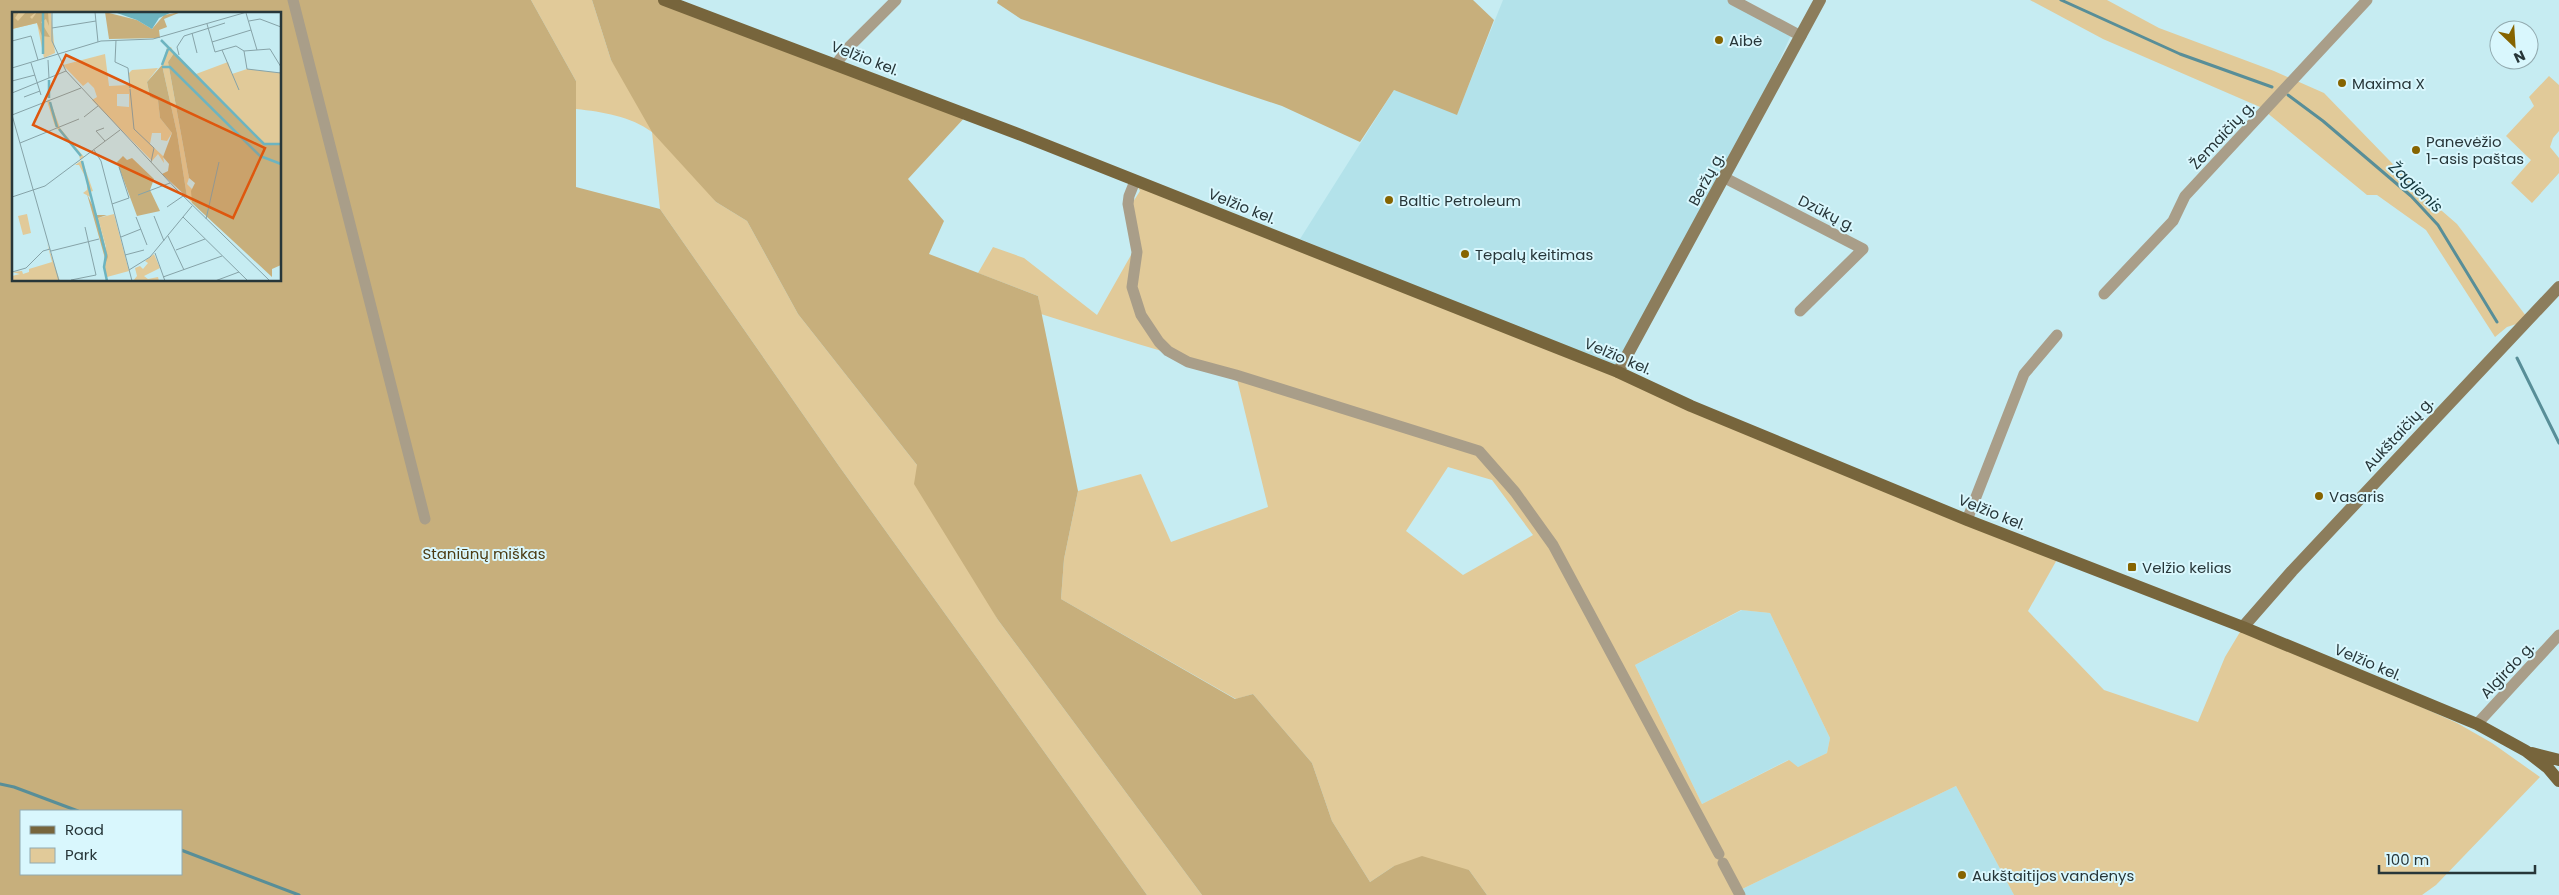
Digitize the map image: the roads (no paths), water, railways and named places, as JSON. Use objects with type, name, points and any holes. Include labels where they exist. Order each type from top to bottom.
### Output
[{"type":"main road","name":"Velžio kel.","points":[[664,0],[836,64],[1618,372],[1691,406],[1967,520],[2243,627],[2477,724],[2554,770]]},
{"type":"main road","name":"Beržų g.","points":[[1618,372],[1820,0]]},
{"type":"main road","name":"Aukštaičių g.","points":[[2243,627],[2292,571],[2559,287]]},
{"type":"main road","points":[[2526,752],[2559,760]]},
{"type":"main road","points":[[2554,770],[2559,781]]},
{"type":"street","points":[[293,0],[425,519]]},
{"type":"street","points":[[836,64],[849,47],[896,0]]},
{"type":"street","points":[[1733,0],[1801,36]]},
{"type":"street","name":"Žemaičių g.","points":[[2104,294],[2173,221],[2185,196],[2367,0]]},
{"type":"street","name":"Dzūkų g.","points":[[1725,178],[1863,249],[1800,311]]},
{"type":"street","points":[[1135,181],[1128,204],[1137,252],[1132,287],[1141,315],[1159,342],[1168,351],[1188,362],[1479,450],[1515,492],[1553,545],[1740,895]]},
{"type":"street","points":[[1967,520],[2024,374],[2057,335]]},
{"type":"street","name":"Algirdo g.","points":[[2477,724],[2559,635]]},
{"type":"waterway","name":"Žagienis","points":[[2061,0],[2180,54],[2272,87]]},
{"type":"waterway","name":"Žagienis","points":[[2288,95],[2323,121],[2411,196],[2438,225],[2497,322]]},
{"type":"waterway","name":"Žagienis","points":[[2517,358],[2559,443]]},
{"type":"waterway","points":[[0,784],[14,787],[75,810]]},
{"type":"waterway","points":[[182,850],[299,895]]},
{"type":"place","name":"Aibė","points":[[1719,40]]},
{"type":"place","name":"Maxima X","points":[[2342,83]]},
{"type":"place","name":"Panevėžio 1-asis paštas","points":[[2416,150]]},
{"type":"place","name":"Baltic Petroleum","points":[[1389,200]]},
{"type":"place","name":"Tepalų keitimas","points":[[1465,254]]},
{"type":"place","name":"Vasaris","points":[[2319,496]]},
{"type":"place","name":"Velžio kelias","points":[[2132,567]]},
{"type":"place","name":"Aukštaitijos vandenys","points":[[1962,875]]},
{"type":"park label","name":"Staniūnų miškas","points":[[484,553]]}]
